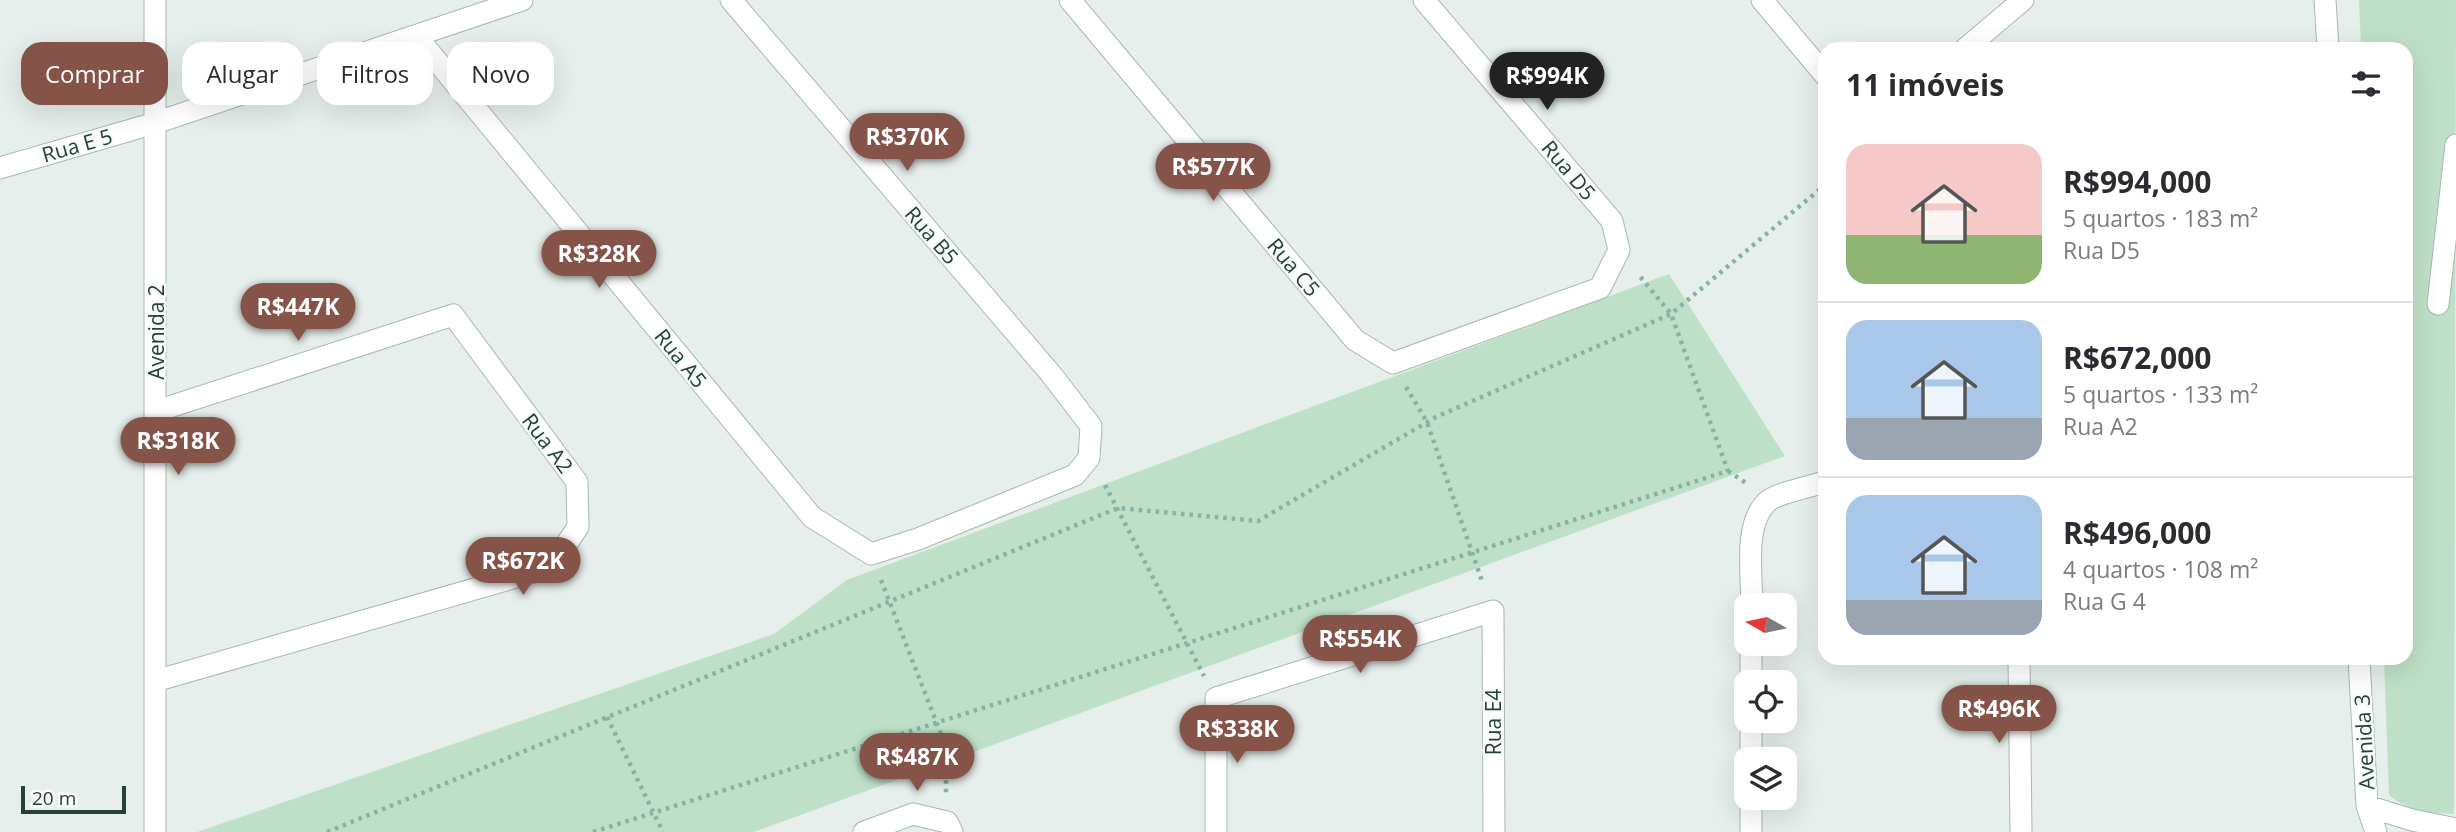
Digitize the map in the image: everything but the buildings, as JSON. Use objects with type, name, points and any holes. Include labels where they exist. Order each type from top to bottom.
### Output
[{"type":"street","name":"Avenida 2","points":[[155,0],[155,832]]},
{"type":"street","name":"Rua E 5","points":[[0,167],[155,123],[522,0]]},
{"type":"street","name":"Rua B5","points":[[731,0],[1051,374],[1091,426],[1089,458]]},
{"type":"street","name":"Rua C5","points":[[1070,0],[1355,340],[1392,363]]},
{"type":"street","name":"Rua D5","points":[[1424,0],[1612,220],[1619,250]]},
{"type":"street","points":[[1762,0],[1818,67]]},
{"type":"street","points":[[1973,42],[2023,0]]},
{"type":"street","points":[[2325,0],[2328,42]]},
{"type":"street","name":"Rua A5","points":[[417,37],[812,517],[872,554]]},
{"type":"street","points":[[2438,304],[2456,145]]},
{"type":"street","points":[[1392,363],[1600,288],[1619,250]]},
{"type":"street","name":"Rua A2","points":[[155,681],[551,567],[578,527],[578,482],[453,315],[157,411]]},
{"type":"street","points":[[872,554],[918,539],[1075,475],[1089,458]]},
{"type":"street","points":[[1752,593],[1752,542],[1756,517],[1769,499],[1818,484]]},
{"type":"street","points":[[1216,832],[1216,698],[1493,611]]},
{"type":"street","name":"Rua E4","points":[[1493,611],[1494,832]]},
{"type":"street","points":[[2020,665],[2021,832]]},
{"type":"street","name":"Avenida 3","points":[[2361,665],[2372,824]]},
{"type":"street","points":[[1751,810],[1751,832]]},
{"type":"street","points":[[864,832],[913,814],[950,827]]},
{"type":"street","points":[[2372,824],[2412,820],[2456,829]]},
{"type":"path","points":[[327,832],[1118,508],[1258,521],[1426,422],[1671,314],[1818,191]]},
{"type":"path","points":[[593,832],[1728,471],[1671,314],[1619,250]]},
{"type":"path","points":[[1392,363],[1426,422],[1493,611]]},
{"type":"path","points":[[1089,458],[1118,508],[1216,698]]},
{"type":"path","points":[[872,554],[946,747],[950,827]]},
{"type":"path","points":[[607,717],[663,832]]},
{"type":"green space","points":[[2359,0],[2456,0],[2454,814],[2412,808],[2389,795],[2384,665],[2413,665],[2413,42],[2361,42]]},
{"type":"green space","points":[[1669,274],[1785,456],[754,832],[197,832],[774,634],[847,580]]}]
